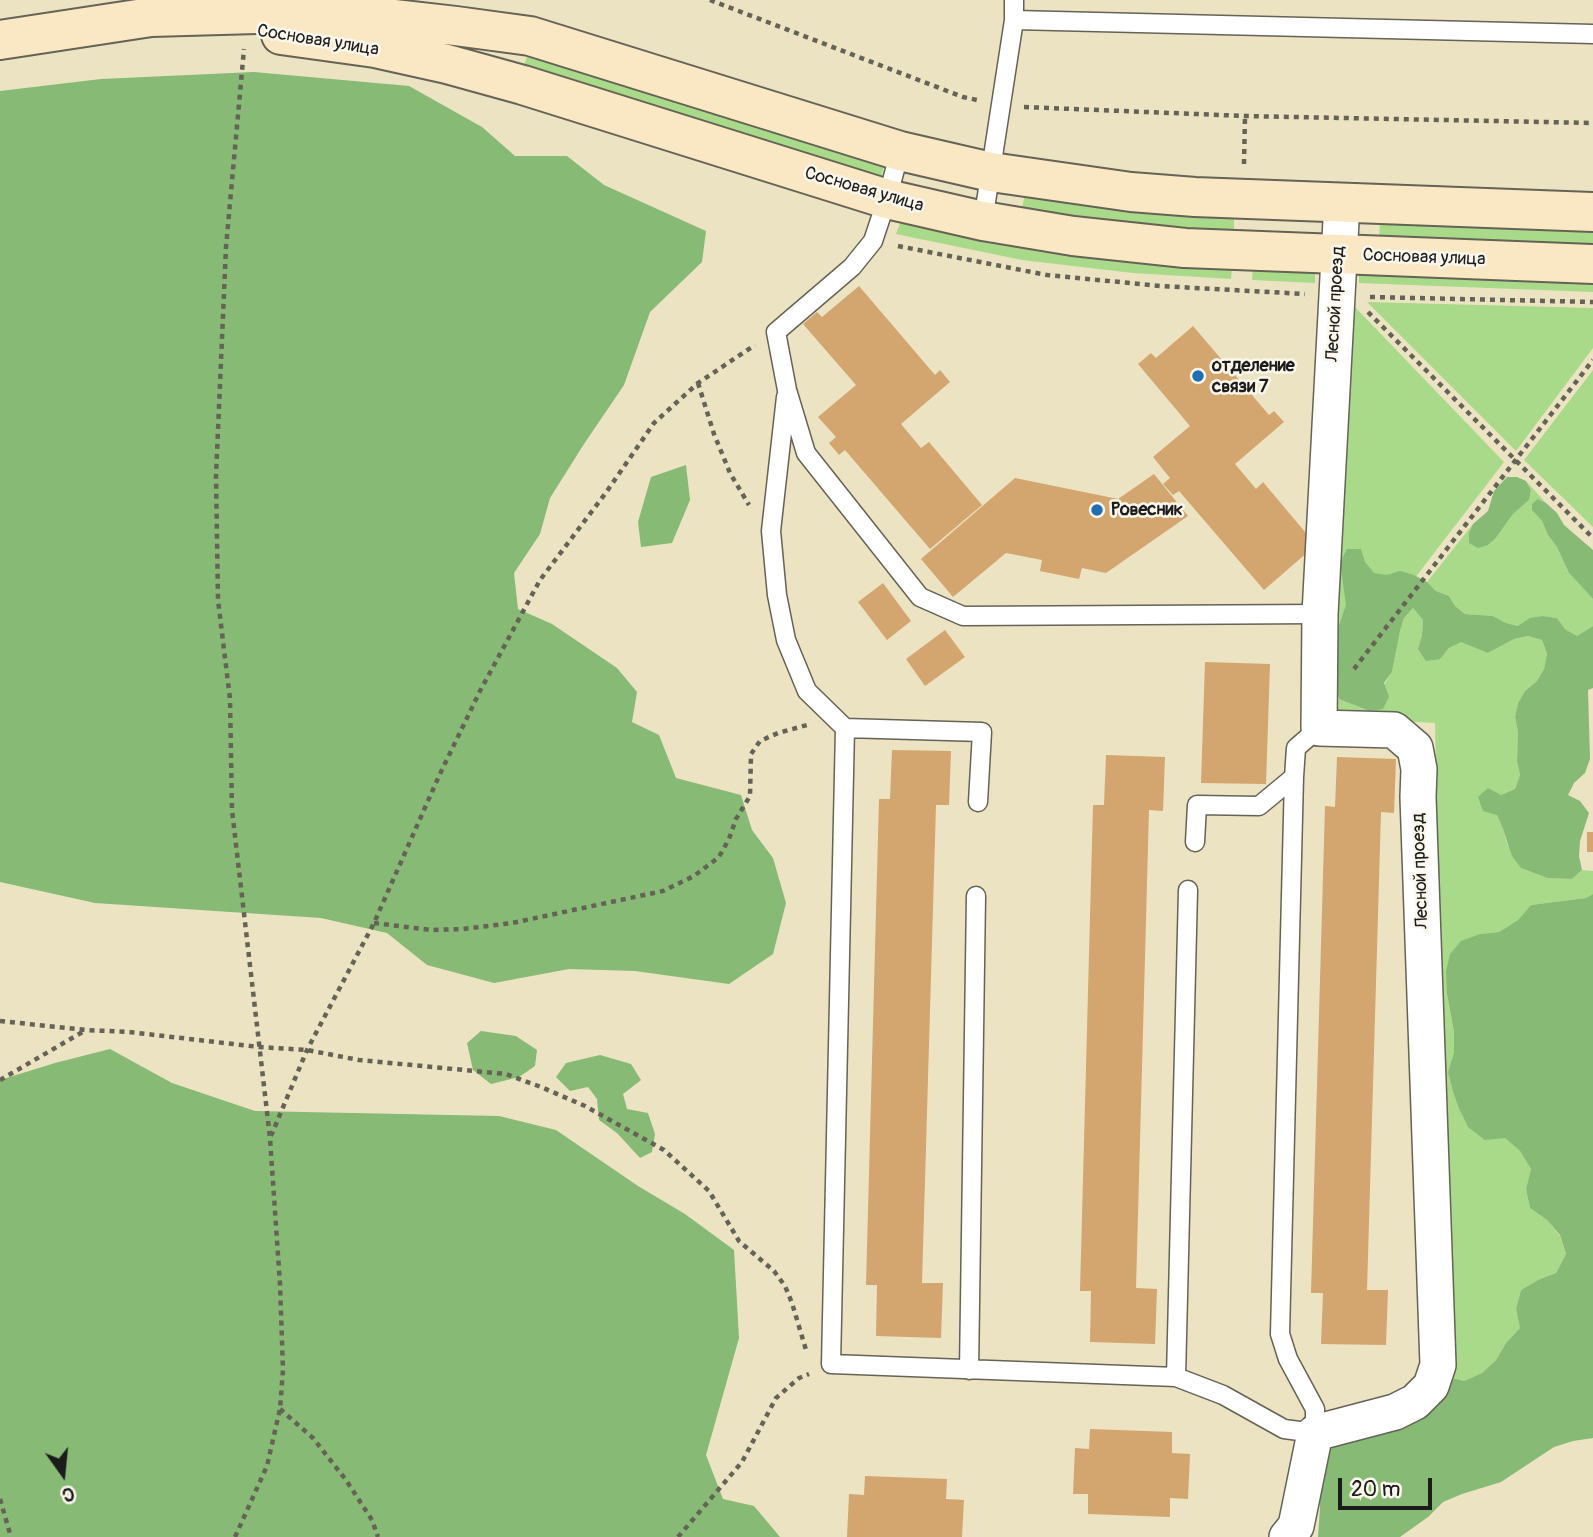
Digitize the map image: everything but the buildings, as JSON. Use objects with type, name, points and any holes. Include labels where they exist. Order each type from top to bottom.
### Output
[{"type":"street","name":"Сосновая улица","points":[[0,40],[150,8],[377,17],[530,36],[900,151],[991,172],[1130,192],[1195,197],[1593,212]]},
{"type":"street","name":"Сосновая улица","points":[[150,8],[375,48],[447,65],[523,85],[887,199],[983,221],[1073,236],[1185,248],[1593,264]]},
{"type":"street","name":"Лесной проезд","points":[[1315,1433],[1395,1412],[1415,1402],[1431,1387],[1438,1365],[1419,769],[1415,748],[1394,730],[1319,727],[1320,614],[1342,202]]},
{"type":"street","points":[[1287,1537],[1297,1526],[1315,1433]]},
{"type":"lane","points":[[983,221],[1014,20],[1014,0]]},
{"type":"lane","points":[[1014,20],[1593,34]]},
{"type":"lane","points":[[900,151],[873,241],[852,267],[776,332],[787,390],[806,453],[920,597],[963,616],[1320,614]]},
{"type":"lane","points":[[787,390],[771,531],[777,595],[786,640],[807,691],[845,728],[982,732],[978,802]]},
{"type":"lane","points":[[845,728],[831,1364],[1176,1377],[1223,1395],[1284,1429],[1315,1433],[1315,1409],[1288,1359],[1280,1334],[1294,777],[1296,748],[1319,727]]},
{"type":"lane","points":[[1195,842],[1196,805],[1259,806],[1294,777]]},
{"type":"lane","points":[[1176,1377],[1188,890]]},
{"type":"lane","points":[[969,1370],[976,896]]},
{"type":"path","points":[[712,1],[722,0]]},
{"type":"path","points":[[712,1],[963,97],[1000,106],[1245,116],[1593,123]]},
{"type":"path","points":[[235,1537],[267,1466],[280,1409],[283,1370],[270,1138],[232,810],[230,699],[218,600],[216,490],[226,247],[242,59]]},
{"type":"path","points":[[1362,306],[1593,538]]},
{"type":"path","points":[[270,1138],[307,1050],[374,923],[480,691],[540,580],[654,423],[698,383],[776,332]]},
{"type":"path","points":[[1352,673],[1593,359]]},
{"type":"path","points":[[698,383],[730,473],[749,505],[771,531]]},
{"type":"path","points":[[374,923],[430,930],[463,929],[512,923],[663,891],[694,876],[719,857],[750,796],[751,754],[760,741],[806,725],[828,711]]},
{"type":"path","points":[[0,1021],[307,1050],[359,1060],[506,1074],[541,1087],[585,1106],[664,1150],[709,1191],[739,1241],[774,1271],[785,1286],[804,1348],[810,1356],[831,1364]]},
{"type":"path","points":[[0,1080],[86,1030]]},
{"type":"path","points":[[678,1537],[743,1462],[776,1398],[799,1378],[831,1364]]},
{"type":"path","points":[[280,1409],[313,1438],[346,1480],[372,1520],[378,1537]]},
{"type":"path","points":[[0,1499],[10,1537]]},
{"type":"green space","points":[[528,53],[885,164],[880,180],[523,69]]},
{"type":"green space","points":[[254,72],[409,86],[482,127],[515,156],[567,156],[604,185],[706,231],[702,262],[650,312],[624,385],[550,498],[540,534],[514,573],[518,609],[552,624],[617,668],[637,692],[632,722],[659,735],[676,778],[741,795],[752,830],[773,858],[786,903],[773,954],[729,984],[635,971],[569,969],[494,983],[427,965],[387,933],[321,918],[95,903],[0,882],[0,91],[101,79]]},
{"type":"green space","points":[[1025,194],[1234,217],[1234,233],[1137,226],[1068,217],[1022,208]]},
{"type":"green space","points":[[901,221],[1232,266],[1231,279],[1133,273],[1022,260],[896,234]]},
{"type":"green space","points":[[1380,223],[1593,230],[1593,246],[1379,239]]},
{"type":"green space","points":[[1253,267],[1315,270],[1315,283],[1252,280]]},
{"type":"green space","points":[[1359,270],[1593,279],[1593,292],[1359,283]]},
{"type":"green space","points":[[1367,302],[1593,308],[1593,348],[1516,451]]},
{"type":"green space","points":[[1354,306],[1504,462],[1325,695]]},
{"type":"green space","points":[[1593,370],[1593,527],[1524,460]]},
{"type":"green space","points":[[686,465],[690,500],[672,543],[641,547],[638,522],[651,477]]},
{"type":"green space","points":[[1507,477],[1526,481],[1531,490],[1529,500],[1513,514],[1495,539],[1478,548],[1469,543],[1469,533],[1473,524],[1488,511],[1494,491]]},
{"type":"green space","points":[[1526,481],[1546,503],[1538,499],[1533,511],[1542,521],[1569,573],[1593,599],[1593,626],[1577,636],[1565,629],[1557,618],[1543,616],[1518,626],[1493,616],[1465,614],[1455,606],[1449,596],[1436,591],[1427,582],[1473,524],[1469,533],[1488,545],[1495,539],[1513,514],[1529,500],[1531,490]]},
{"type":"green space","points":[[1538,499],[1557,513],[1564,525],[1593,550],[1593,599],[1569,573],[1542,521],[1532,510],[1532,504]]},
{"type":"green space","points":[[1347,549],[1361,549],[1365,562],[1374,573],[1387,575],[1400,571],[1427,582],[1436,591],[1449,596],[1455,606],[1465,614],[1493,616],[1518,626],[1530,618],[1557,618],[1565,629],[1577,636],[1593,626],[1593,688],[1588,690],[1590,759],[1585,773],[1574,783],[1568,795],[1580,801],[1589,813],[1580,841],[1582,870],[1572,879],[1547,878],[1521,868],[1512,856],[1497,815],[1483,811],[1478,797],[1488,788],[1501,795],[1515,789],[1520,775],[1515,717],[1518,703],[1525,691],[1537,681],[1544,669],[1547,654],[1542,640],[1528,636],[1514,639],[1488,653],[1461,642],[1449,648],[1440,659],[1426,661],[1418,649],[1423,620],[1413,608],[1404,618],[1392,672],[1384,683],[1389,697],[1383,709],[1369,711],[1339,699],[1331,674],[1332,646],[1346,605],[1340,562]]},
{"type":"green space","points":[[1413,608],[1423,620],[1418,649],[1440,659],[1449,648],[1461,641],[1488,653],[1514,639],[1528,636],[1542,640],[1547,655],[1544,669],[1537,681],[1525,691],[1518,703],[1515,717],[1520,775],[1515,789],[1501,795],[1497,815],[1507,843],[1521,868],[1547,878],[1572,879],[1582,870],[1593,871],[1593,894],[1586,898],[1531,905],[1518,920],[1499,932],[1480,934],[1447,994],[1454,1032],[1454,1052],[1448,1072],[1459,1109],[1468,1127],[1505,1138],[1520,1151],[1531,1169],[1526,1189],[1530,1208],[1547,1220],[1560,1236],[1566,1254],[1556,1273],[1521,1290],[1516,1309],[1520,1328],[1506,1343],[1496,1360],[1482,1373],[1464,1381],[1448,1377],[1435,723],[1327,717],[1339,699],[1368,711],[1392,672],[1404,618]]},
{"type":"green space","points":[[1593,894],[1593,1438],[1554,1447],[1501,1482],[1443,1502],[1428,1517],[1400,1537],[1318,1537],[1319,1488],[1327,1447],[1448,1377],[1464,1381],[1482,1373],[1496,1360],[1506,1343],[1520,1328],[1516,1309],[1521,1290],[1556,1273],[1566,1254],[1560,1235],[1547,1220],[1530,1208],[1526,1189],[1531,1169],[1520,1151],[1505,1138],[1485,1140],[1468,1127],[1459,1109],[1448,1072],[1454,1052],[1454,1032],[1446,972],[1450,954],[1461,941],[1480,934],[1499,932],[1518,920],[1531,905],[1586,898]]},
{"type":"green space","points":[[481,1031],[516,1036],[537,1050],[535,1066],[519,1077],[491,1084],[473,1070],[467,1043]]},
{"type":"green space","points":[[110,1049],[172,1083],[255,1111],[499,1116],[556,1130],[638,1186],[685,1214],[734,1250],[739,1338],[706,1455],[723,1499],[754,1506],[780,1537],[0,1537],[0,1080]]},
{"type":"green space","points":[[600,1055],[631,1064],[641,1080],[623,1094],[627,1109],[648,1113],[655,1134],[652,1152],[640,1158],[617,1133],[599,1120],[597,1099],[588,1087],[570,1091],[556,1077],[566,1063]]},
{"type":"place","name":"отделение связи 7","points":[[1198,376]]},
{"type":"place","name":"Ровесник","points":[[1097,510]]}]
